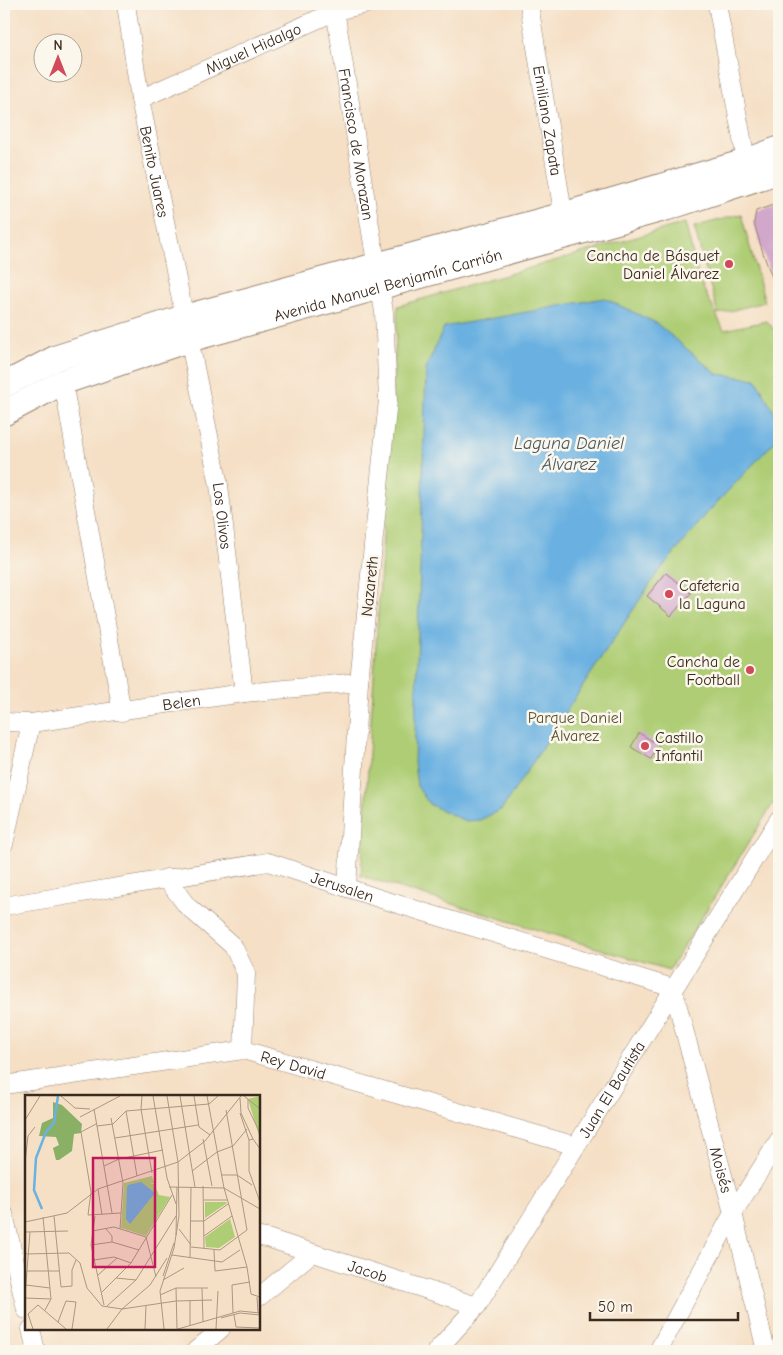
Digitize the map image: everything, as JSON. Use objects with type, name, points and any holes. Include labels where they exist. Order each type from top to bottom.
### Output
[{"type":"main road","name":"Avenida Manuel Benjamín Carrión","points":[[748,172],[779,148]]},
{"type":"main road","name":"Avenida Manuel Benjamín Carrión","points":[[4,385],[56,358],[188,328],[565,225],[748,172],[779,172]]},
{"type":"main road","name":"Avenida Manuel Benjamín Carrión","points":[[4,412],[63,382],[188,328]]},
{"type":"street","name":"Benito Juares","points":[[126,4],[140,99],[188,328]]},
{"type":"street","name":"Miguel Hidalgo","points":[[140,99],[335,7],[366,4]]},
{"type":"street","name":"Emiliano Zapata","points":[[528,4],[565,225]]},
{"type":"street","points":[[717,4],[748,172]]},
{"type":"street","name":"Francisco de Morazan","points":[[335,7],[378,275]]},
{"type":"street","name":"Nazareth","points":[[347,888],[359,682],[388,400],[384,312],[378,275]]},
{"type":"street","name":"Los Olivos","points":[[188,328],[219,485],[244,694]]},
{"type":"street","points":[[63,382],[122,712]]},
{"type":"street","name":"Belen","points":[[4,722],[31,724],[244,694],[359,682]]},
{"type":"street","points":[[4,844],[31,724]]},
{"type":"street","name":"Juan El Bautista","points":[[436,1351],[477,1306],[779,819]]},
{"type":"street","name":"Jerusalen","points":[[4,906],[268,862],[673,988]]},
{"type":"street","points":[[166,878],[187,906],[233,946],[246,973],[243,1050]]},
{"type":"street","name":"Moisés","points":[[673,988],[734,1213],[766,1351]]},
{"type":"street","name":"Rey David","points":[[4,1085],[243,1050],[576,1146]]},
{"type":"street","points":[[658,1351],[734,1213],[779,1140]]},
{"type":"street","points":[[4,1214],[22,1274],[25,1301]]},
{"type":"street","name":"Jacob","points":[[260,1237],[268,1238],[477,1306]]},
{"type":"street","points":[[260,1296],[312,1253]]},
{"type":"street","points":[[31,1330],[36,1351]]},
{"type":"street","points":[[195,1351],[220,1330]]},
{"type":"green space","name":"Cancha de Básquet Daniel Álvarez","points":[[741,214],[765,302],[718,314],[694,227]]},
{"type":"green space","name":"Parque Daniel Álvarez","points":[[685,223],[700,282],[724,330],[767,321],[779,336],[779,794],[669,970],[361,876],[398,306]]},
{"type":"water","name":"Laguna Daniel Álvarez","points":[[604,298],[656,323],[717,374],[756,379],[779,421],[779,437],[709,511],[656,575],[502,809],[480,820],[465,821],[429,804],[417,786],[414,763],[426,369],[444,327]]},
{"type":"building","points":[[779,203],[778,293],[754,223],[756,211]]},
{"type":"building","name":"Cafeteria la Laguna","points":[[666,573],[691,593],[671,616],[647,596]]},
{"type":"building","name":"Castillo Infantil","points":[[639,733],[659,745],[651,759],[631,747]]},
{"type":"place","name":"Cancha de Básquet Daniel Álvarez","points":[[729,264]]},
{"type":"place","name":"Cafeteria la Laguna","points":[[669,594]]},
{"type":"place","name":"Cancha de Football","points":[[750,670]]},
{"type":"place","name":"Castillo Infantil","points":[[645,746]]}]
